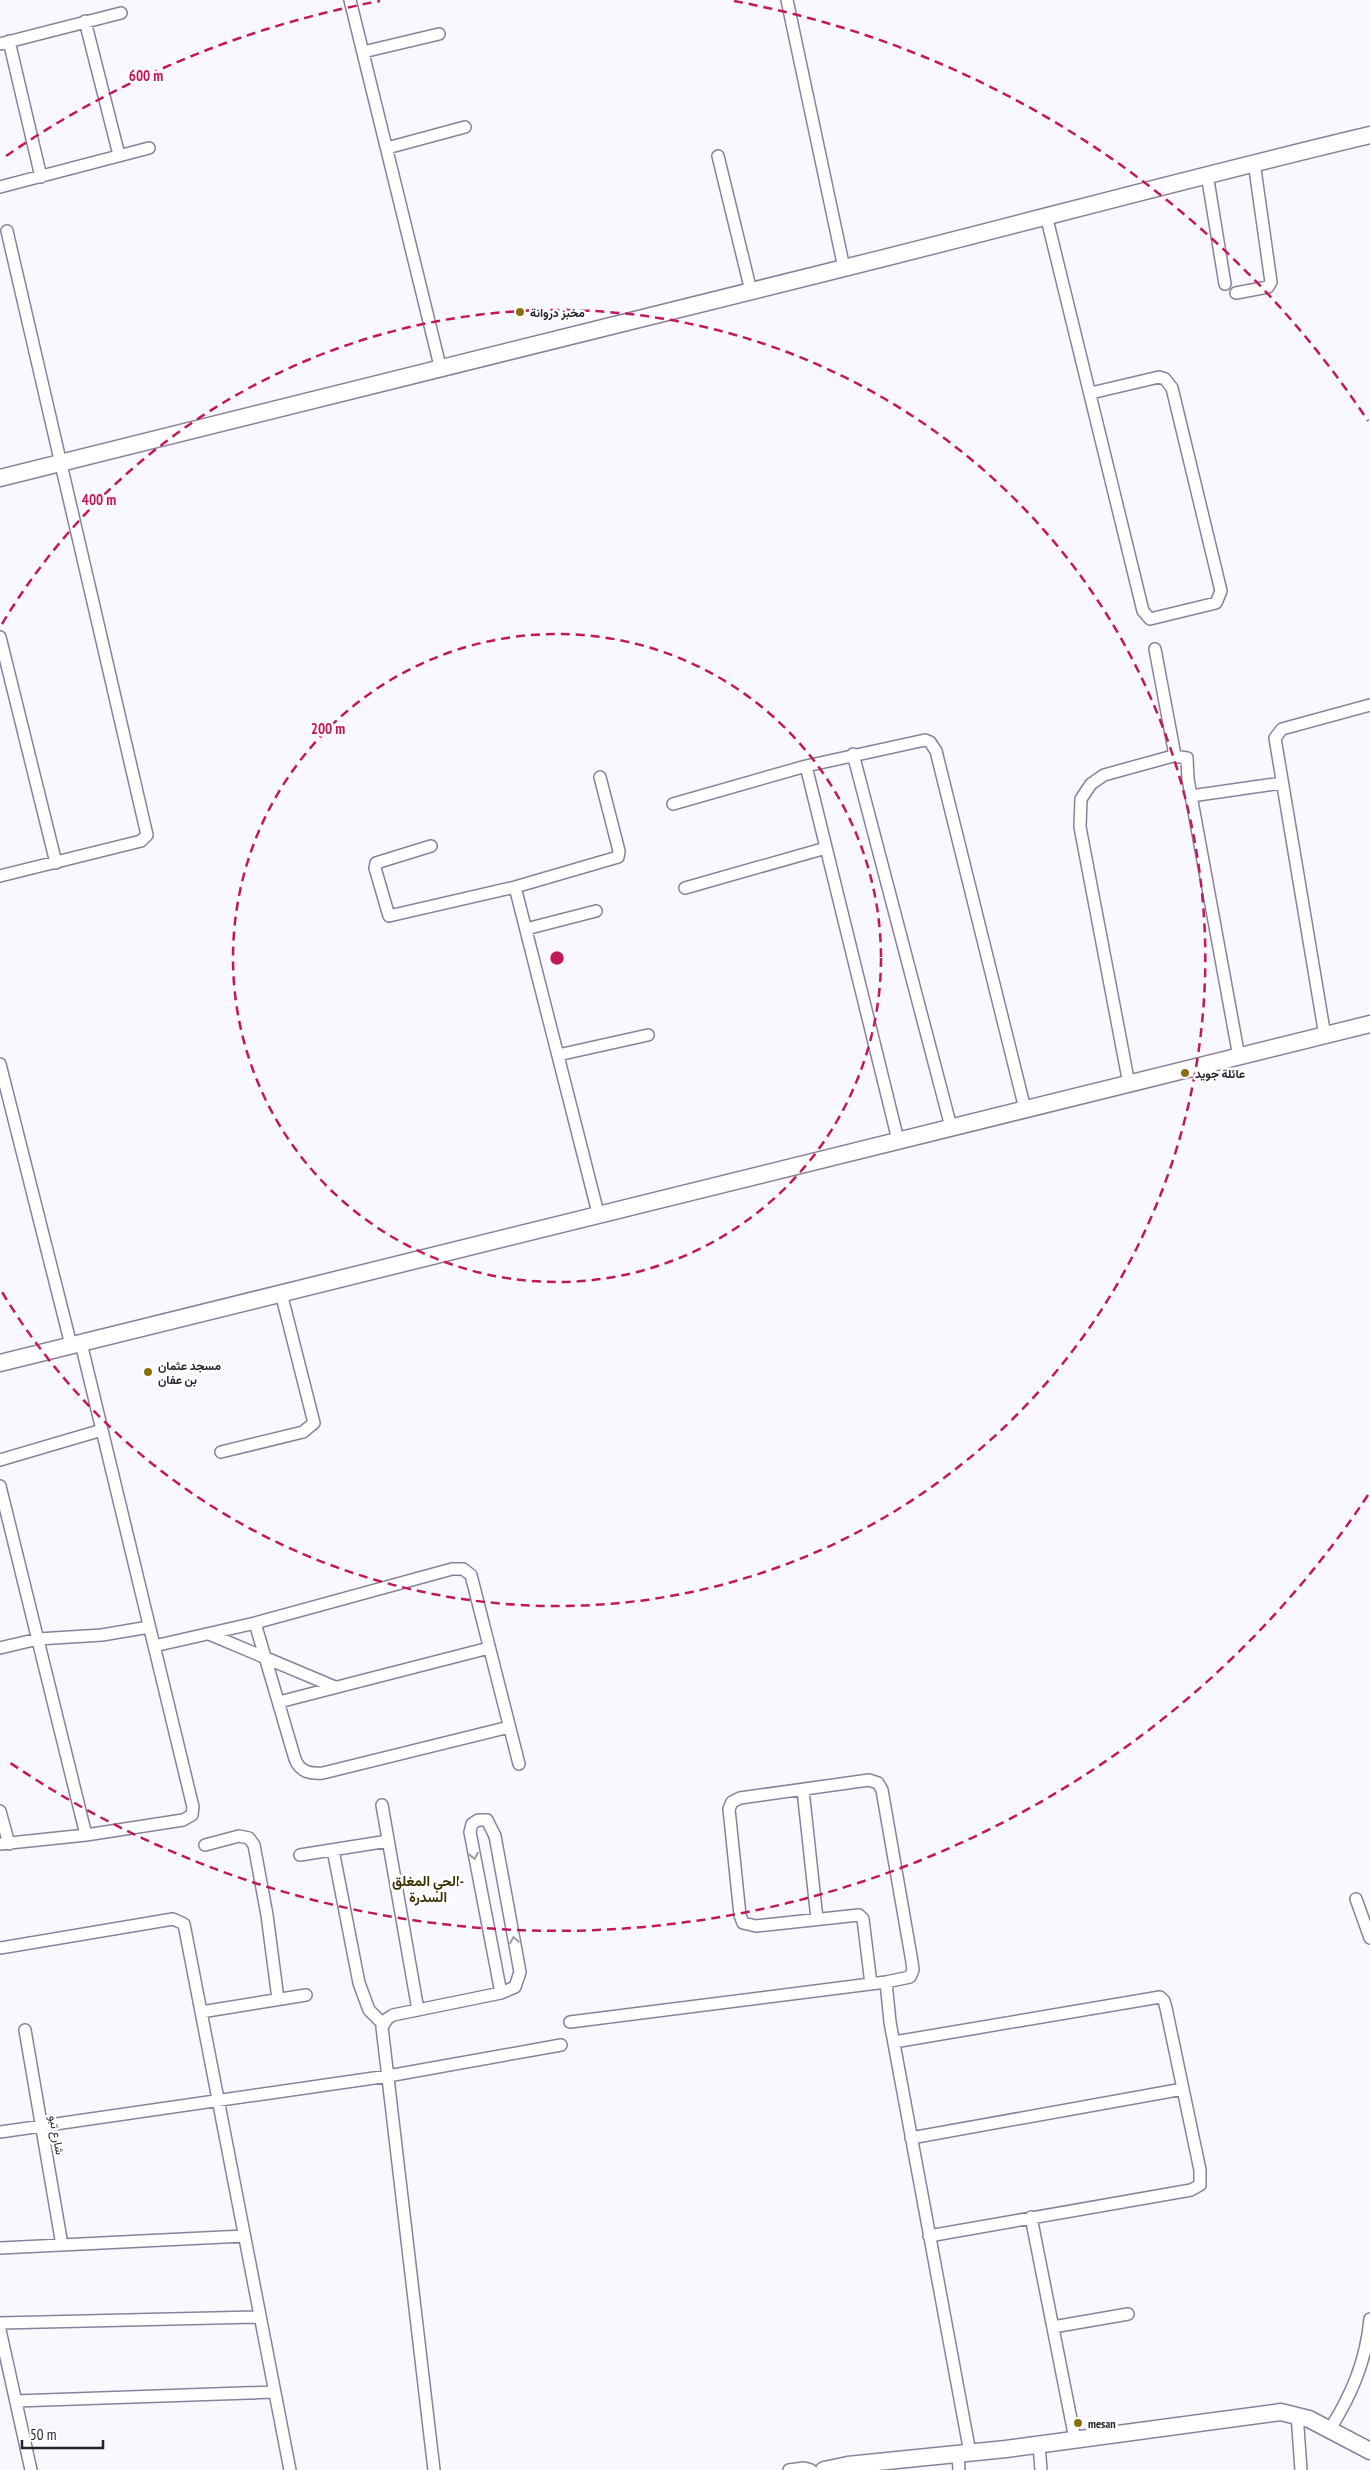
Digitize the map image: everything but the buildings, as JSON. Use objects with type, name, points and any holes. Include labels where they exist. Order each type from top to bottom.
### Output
[{"type":"street","points":[[350,0],[440,366]]},
{"type":"street","points":[[787,0],[844,268]]},
{"type":"street","points":[[40,177],[4,43],[121,13]]},
{"type":"street","points":[[85,21],[120,155]]},
{"type":"street","points":[[363,52],[439,34]]},
{"type":"street","points":[[386,148],[465,127]]},
{"type":"street","points":[[0,478],[440,366],[844,268],[1254,162],[1370,135]]},
{"type":"street","points":[[0,187],[148,148]]},
{"type":"street","points":[[718,156],[751,290]]},
{"type":"street","points":[[1236,294],[1268,288],[1271,282],[1254,162]]},
{"type":"street","points":[[1207,174],[1225,284]]},
{"type":"street","points":[[1046,216],[1146,617],[1150,619],[1216,603],[1220,599],[1221,591],[1172,388],[1165,379],[1159,377],[1091,393]]},
{"type":"street","points":[[0,876],[141,841],[147,834],[59,463],[7,232]]},
{"type":"street","points":[[0,638],[56,863]]},
{"type":"street","points":[[1155,648],[1174,750],[1173,756]]},
{"type":"street","points":[[1325,1036],[1274,738],[1277,732],[1370,705]]},
{"type":"street","points":[[673,804],[854,754],[917,740],[930,742],[936,751],[1026,1109]]},
{"type":"street","points":[[854,754],[951,1127]]},
{"type":"street","points":[[1129,1084],[1080,827],[1081,799],[1091,784],[1104,775],[1173,756],[1186,758],[1191,796],[1239,1057]]},
{"type":"street","points":[[806,766],[898,1140]]},
{"type":"street","points":[[431,846],[376,863],[375,868],[389,916],[515,887],[618,857],[619,851],[600,777]]},
{"type":"street","points":[[1191,796],[1282,784]]},
{"type":"street","points":[[685,888],[826,848]]},
{"type":"street","points":[[515,887],[598,1213]]},
{"type":"street","points":[[526,929],[596,910]]},
{"type":"street","points":[[0,1363],[598,1213],[1370,1024]]},
{"type":"street","points":[[558,1055],[648,1035]]},
{"type":"street","points":[[0,1811],[4,1844],[86,1835],[183,1820],[192,1815],[193,1807],[102,1430],[76,1344],[1,1071]]},
{"type":"street","points":[[221,1452],[303,1432],[314,1423],[281,1293]]},
{"type":"street","points":[[0,1460],[102,1430]]},
{"type":"street","points":[[0,1486],[86,1835]]},
{"type":"street","points":[[154,1646],[255,1623],[452,1569],[463,1569],[471,1574],[519,1764]]},
{"type":"street","points":[[255,1623],[297,1765],[301,1769],[314,1774],[509,1727]]},
{"type":"street","points":[[0,1648],[38,1639],[102,1635],[149,1627]]},
{"type":"street","points":[[209,1634],[335,1687]]},
{"type":"street","points":[[279,1702],[489,1648]]},
{"type":"street","points":[[570,2022],[871,1984],[886,1982],[907,1978],[912,1974],[913,1970],[881,1786],[869,1780],[740,1798],[732,1802],[729,1810],[740,1915],[745,1924],[756,1926],[857,1915],[862,1918],[871,1984]]},
{"type":"street","points":[[803,1790],[817,1919]]},
{"type":"street","points":[[382,1805],[418,2010]]},
{"type":"street","points":[[383,2024],[390,2017],[501,1993],[515,1988],[520,1972],[495,1836],[487,1820],[478,1820],[472,1824],[470,1832],[501,1993]]},
{"type":"street","points":[[205,1845],[239,1836],[249,1838],[254,1845],[267,1914],[278,1999]]},
{"type":"street","points":[[300,1855],[388,1841]]},
{"type":"street","points":[[333,1850],[359,1983],[368,2010],[383,2024],[434,2470]]},
{"type":"street","points":[[1356,1899],[1370,1938]]},
{"type":"street","points":[[0,1948],[172,1919],[179,1920],[186,1929],[217,2101],[290,2470]]},
{"type":"street","points":[[886,1982],[894,2042],[929,2236],[962,2459]]},
{"type":"street","points":[[201,2012],[306,1995]]},
{"type":"street","points":[[894,2042],[1158,1997],[1163,1999],[1200,2170],[1201,2182],[1198,2186],[1157,2197],[1031,2217],[929,2236]]},
{"type":"street","name":"شارع تبو","points":[[25,2030],[62,2245]]},
{"type":"street","points":[[0,2132],[388,2076],[562,2045]]},
{"type":"street","points":[[911,2138],[1183,2089]]},
{"type":"street","points":[[1031,2217],[1075,2439]]},
{"type":"street","points":[[0,2248],[244,2236]]},
{"type":"street","points":[[1053,2327],[1128,2314]]},
{"type":"street","points":[[0,2323],[260,2317]]},
{"type":"street","points":[[1330,2429],[1347,2402],[1359,2374],[1365,2356],[1370,2319]]},
{"type":"street","points":[[0,2330],[31,2470]]},
{"type":"street","points":[[16,2401],[274,2392]]},
{"type":"street","points":[[824,2470],[848,2465],[962,2459],[1075,2439],[1276,2412],[1297,2414],[1330,2429],[1370,2451]]},
{"type":"street","points":[[1297,2414],[1301,2470]]},
{"type":"street","points":[[1039,2445],[1041,2470]]},
{"type":"street","points":[[790,2470],[804,2468],[811,2470]]},
{"type":"place","name":"مخبز دروانة","points":[[520,312]]},
{"type":"place","name":"عائلة جويد","points":[[1185,1073]]},
{"type":"place","name":"مسجد عثمان بن عفان","points":[[148,1372]]},
{"type":"place","name":"mesan","points":[[1078,2423]]},
{"type":"district","name":"الحي المغلق- السدرة","points":[[428,1889]]}]
